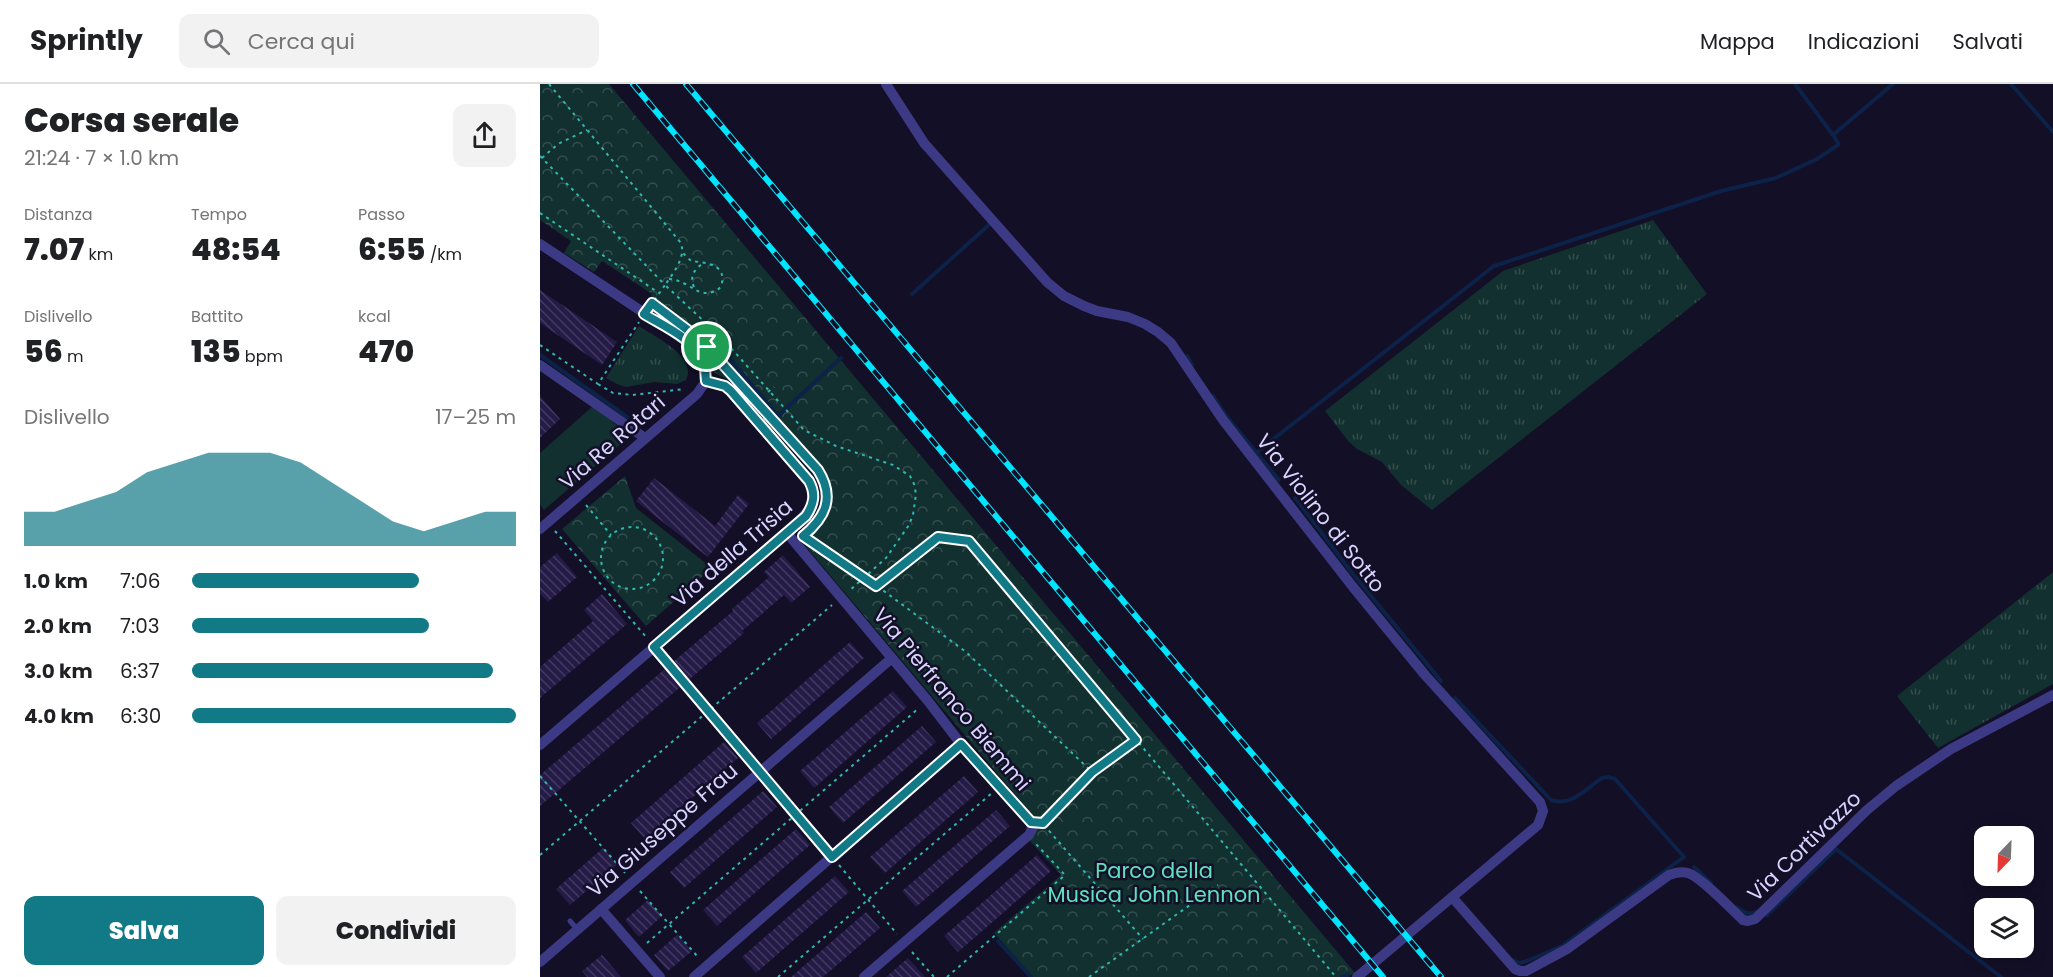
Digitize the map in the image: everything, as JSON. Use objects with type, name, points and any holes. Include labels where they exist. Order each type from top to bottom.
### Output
[{"type":"street","name":"Via Violino di Sotto","points":[[886,84],[924,143],[1047,282],[1064,296],[1084,306],[1128,317],[1145,324],[1171,344],[1223,420],[1353,587],[1425,675],[1540,802],[1543,811],[1538,825],[1357,977]]},
{"type":"street","points":[[540,244],[685,340],[700,356],[704,364],[704,384]]},
{"type":"street","points":[[540,364],[645,438]]},
{"type":"street","name":"Via Re Rotari","points":[[544,526],[704,384]]},
{"type":"street","name":"Via della Trisia","points":[[540,745],[788,533],[812,507],[813,489],[809,481],[731,391],[725,386],[704,384]]},
{"type":"street","name":"Via Pierfranco Biemmi","points":[[788,533],[961,744],[1031,822],[1032,829],[1029,835]]},
{"type":"street","name":"Via Giuseppe Frau","points":[[540,962],[573,925],[601,909],[892,658]]},
{"type":"street","name":"Via Cortivazzo","points":[[1452,897],[1520,972],[1567,949],[1676,872],[1688,873],[1697,879],[1743,920],[1755,919],[1867,810],[1896,786],[1951,748],[2053,695]]},
{"type":"street","points":[[694,977],[961,744]]},
{"type":"street","points":[[864,977],[1029,835]]},
{"type":"street","points":[[601,909],[660,977]]},
{"type":"path","points":[[549,84],[675,234],[681,243],[683,253],[691,261],[711,263],[722,274],[723,280],[721,287],[709,294],[700,293],[680,279],[669,279]]},
{"type":"path","points":[[587,129],[558,144],[541,157],[665,285]]},
{"type":"path","points":[[540,213],[659,293]]},
{"type":"path","points":[[598,384],[669,279],[683,253]]},
{"type":"path","points":[[695,290],[692,284],[694,271],[704,263]]},
{"type":"path","points":[[540,345],[613,393],[632,394],[704,384]]},
{"type":"path","points":[[707,347],[739,382]]},
{"type":"path","points":[[768,392],[774,387]]},
{"type":"path","points":[[778,426],[818,470],[825,481],[827,492],[822,516],[815,526],[803,536],[966,652],[1092,772]]},
{"type":"path","points":[[578,496],[611,534]]},
{"type":"path","points":[[544,526],[601,585],[934,977]]},
{"type":"path","points":[[637,527],[644,529],[660,543],[663,560],[658,575],[646,586],[638,589],[622,588],[608,579],[602,566],[601,552],[611,534],[623,528],[637,527]]},
{"type":"path","points":[[876,586],[938,537],[969,541],[1336,977]]},
{"type":"path","points":[[601,585],[608,579]]},
{"type":"path","points":[[638,951],[928,701]]},
{"type":"path","points":[[1136,740],[1092,772],[1043,823],[1143,939]]},
{"type":"path","points":[[778,977],[1000,786]]},
{"type":"path","points":[[947,977],[1065,876],[1029,835]]},
{"type":"path","points":[[1089,977],[1218,885]]},
{"type":"green space","name":"Parco della Musica John Lennon","points":[[540,84],[609,84],[1355,973],[1346,977],[1033,977],[994,933],[1061,875],[1030,841],[1037,829],[1034,817],[797,536],[811,522],[820,508],[821,492],[812,473],[732,382],[713,372],[705,350],[687,334],[646,306],[652,294],[602,261],[594,272],[564,253],[571,241],[540,220]]},
{"type":"green space","points":[[1653,220],[1707,294],[1432,510],[1401,485],[1382,462],[1357,449],[1349,442],[1325,411],[1503,271]]},
{"type":"green space","points":[[639,326],[673,348],[681,356],[688,372],[686,380],[677,384],[654,382],[626,387],[606,378]]},
{"type":"green space","points":[[593,406],[630,436],[544,510],[540,504],[540,453]]},
{"type":"green space","points":[[625,476],[636,508],[712,568],[646,626],[562,529]]},
{"type":"green space","points":[[2053,572],[2053,684],[1938,748],[1897,696]]},
{"type":"building","points":[[540,290],[617,342],[602,365],[540,323]]},
{"type":"building","points":[[540,396],[560,419],[540,438]]},
{"type":"building","points":[[654,478],[715,526],[738,495],[749,504],[708,557],[636,501]]},
{"type":"building","points":[[557,553],[577,577],[548,602],[540,594],[540,567]]},
{"type":"building","points":[[783,555],[810,587],[791,603],[784,595],[742,631],[744,633],[540,806],[540,775],[733,611],[732,609],[769,577],[764,572]]},
{"type":"building","points":[[602,594],[627,624],[540,698],[540,667],[593,621],[584,610]]},
{"type":"building","points":[[850,642],[864,658],[771,739],[757,723]]},
{"type":"building","points":[[893,691],[907,707],[814,788],[800,771]]},
{"type":"building","points":[[922,726],[936,742],[843,823],[829,807]]},
{"type":"building","points":[[724,742],[738,758],[645,839],[631,823]]},
{"type":"building","points":[[964,776],[978,792],[885,873],[870,857]]},
{"type":"building","points":[[763,791],[777,807],[684,888],[670,872]]},
{"type":"building","points":[[996,810],[1010,826],[916,907],[902,891]]},
{"type":"building","points":[[796,829],[810,845],[717,926],[703,910]]},
{"type":"building","points":[[603,848],[617,865],[570,905],[556,889]]},
{"type":"building","points":[[1037,855],[1051,871],[958,952],[944,936]]},
{"type":"building","points":[[835,876],[849,892],[756,973],[742,957]]},
{"type":"building","points":[[648,900],[662,916],[639,937],[625,920]]},
{"type":"building","points":[[866,912],[880,928],[823,977],[791,977]]},
{"type":"building","points":[[678,934],[692,951],[668,971],[654,955]]},
{"type":"building","points":[[602,955],[621,977],[587,977],[582,971]]},
{"type":"building","points":[[908,958],[925,977],[886,977]]},
{"type":"waterway","points":[[1795,84],[1833,135],[1893,84]]},
{"type":"waterway","points":[[2011,84],[2053,132]]},
{"type":"waterway","points":[[1257,452],[1494,266],[1721,191],[1776,178],[1817,159],[1838,145],[1833,135]]},
{"type":"waterway","points":[[912,294],[991,223]]},
{"type":"waterway","points":[[721,348],[778,416],[841,358]]},
{"type":"waterway","points":[[540,355],[627,417]]},
{"type":"waterway","points":[[1187,356],[1192,365]]},
{"type":"waterway","points":[[1213,396],[1227,417],[1279,480]]},
{"type":"waterway","points":[[1295,498],[1353,574],[1441,681]]},
{"type":"waterway","points":[[1455,698],[1551,800],[1559,802],[1572,799],[1602,778],[1615,779],[1684,857],[1562,946],[1527,961],[1520,963],[1513,960]]},
{"type":"waterway","points":[[1767,915],[1836,849],[2001,977]]},
{"type":"waterway","points":[[1694,867],[1711,883]]},
{"type":"waterway","points":[[1736,907],[1746,912],[1756,912]]},
{"type":"waterway","points":[[998,941],[1031,977]]},
{"type":"waterway","points":[[1342,977],[1348,975]]},
{"type":"railway","points":[[633,84],[1383,977]]},
{"type":"railway","points":[[686,84],[1441,977]]},
{"type":"route","points":[[652,303],[707,347],[818,470],[825,481],[826,504],[822,516],[815,526],[803,536],[876,586],[938,537],[969,541],[1136,740],[1092,772],[1043,823],[1031,822],[961,744],[832,857],[654,647],[788,533],[806,516],[812,507],[814,498],[809,481],[731,391],[725,386],[706,381],[704,364],[700,356],[685,340],[644,314],[652,303]]}]
